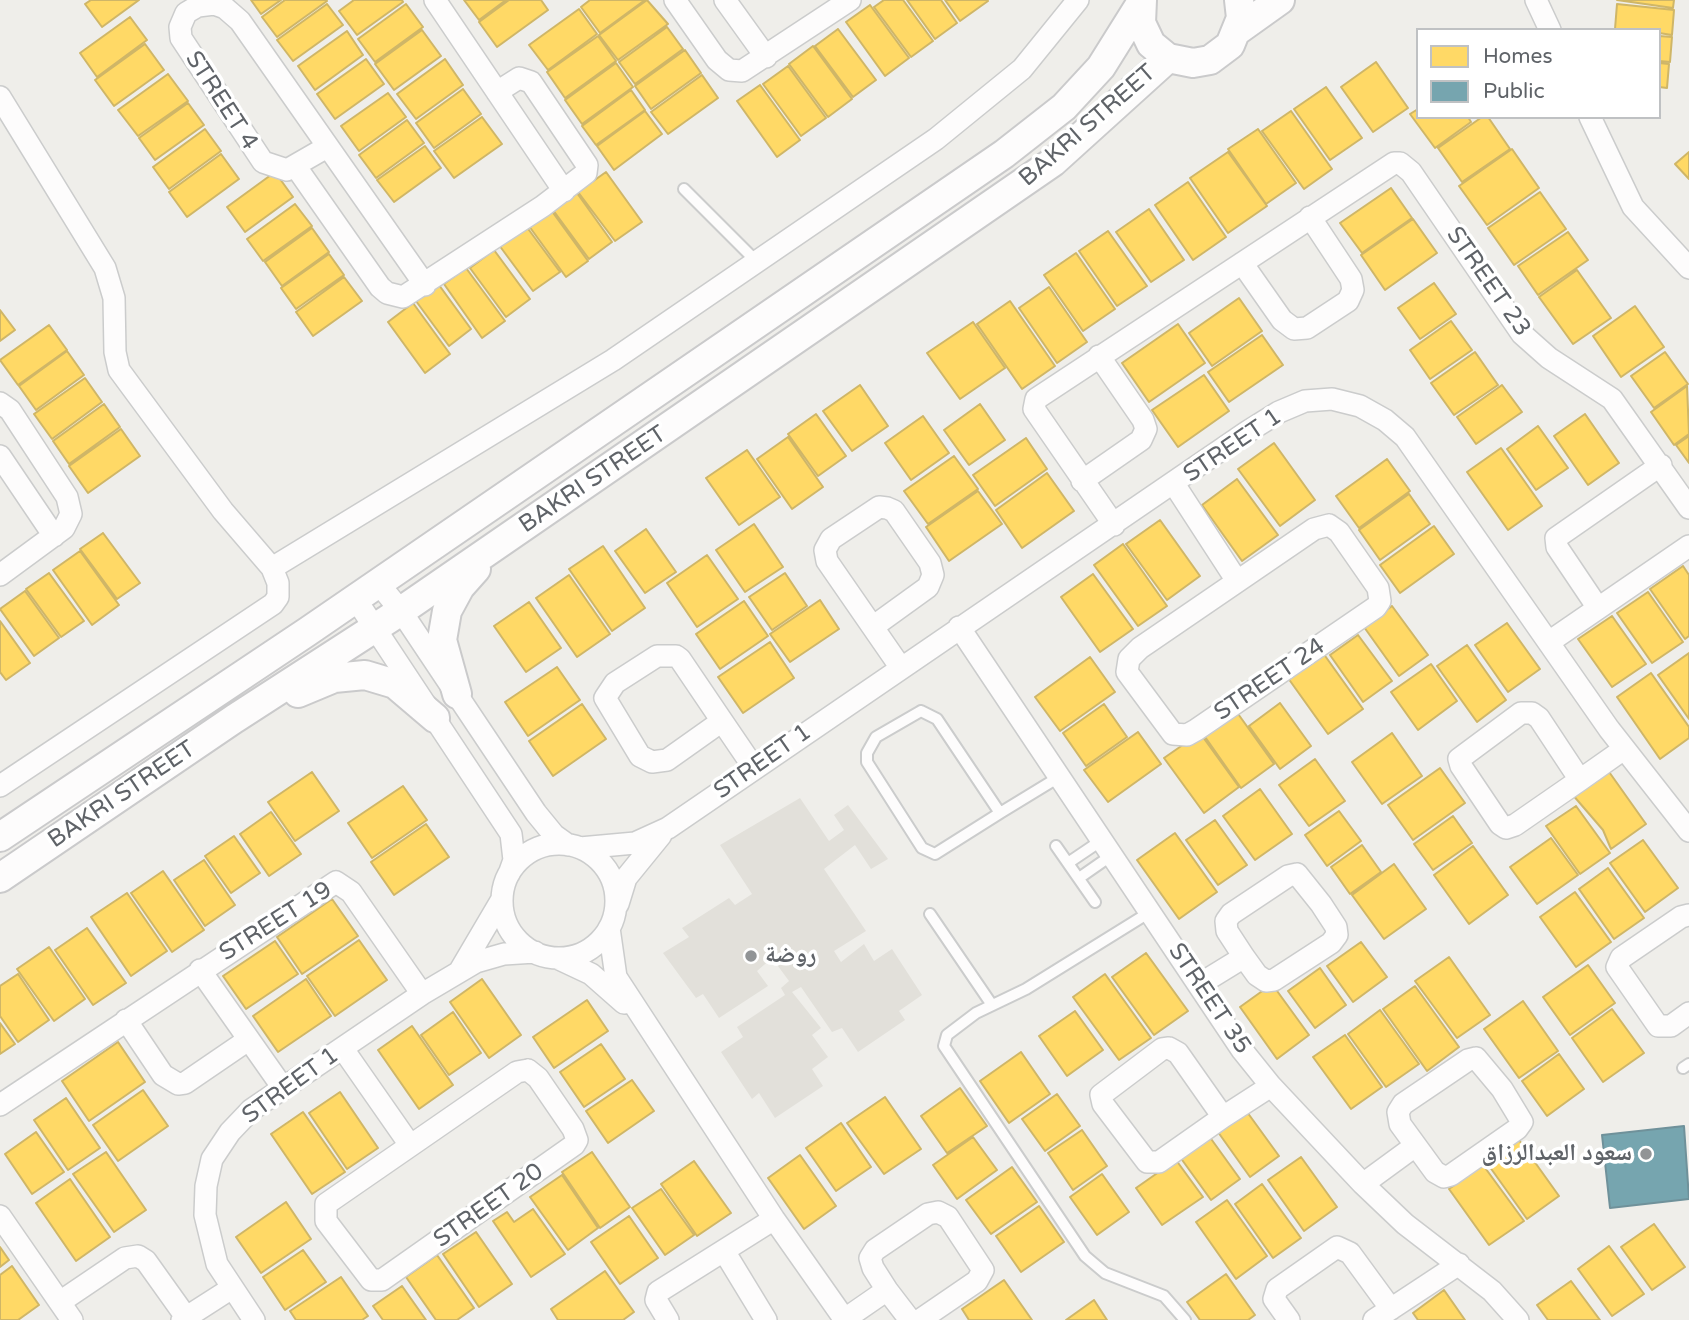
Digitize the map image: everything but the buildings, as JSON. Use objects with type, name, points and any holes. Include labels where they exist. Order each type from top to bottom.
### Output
[{"type":"main road","points":[[1142,1],[1145,34],[1151,44],[1168,58],[1193,64],[1210,60],[1230,45],[1238,30],[1239,0]]},
{"type":"main road","points":[[1238,30],[1280,0]]},
{"type":"main road","name":"BAKRI STREET","points":[[0,837],[367,591],[1004,154],[1064,107],[1092,77],[1142,1]]},
{"type":"main road","name":"BAKRI STREET","points":[[0,878],[234,719],[401,611],[1053,162],[1168,58]]},
{"type":"main road","points":[[457,694],[442,640],[447,611],[460,587],[496,546]]},
{"type":"main road","points":[[234,719],[334,678],[365,675],[395,684],[435,718]]},
{"type":"street","points":[[435,0],[564,191]]},
{"type":"street","points":[[675,0],[717,60],[729,70],[742,71],[850,0]]},
{"type":"street","points":[[725,0],[766,57]]},
{"type":"street","points":[[272,568],[614,360],[936,139],[1011,78],[1079,0]]},
{"type":"street","points":[[1536,0],[1549,28]]},
{"type":"street","name":"STREET 4","points":[[296,167],[278,169],[257,156],[191,58],[180,27],[190,4],[214,4],[225,8],[240,21],[425,285]]},
{"type":"street","points":[[327,147],[296,167],[380,287],[387,293],[403,297],[564,191],[586,173],[587,165],[536,88],[526,78],[519,78],[496,92]]},
{"type":"street","points":[[0,97],[105,268],[114,298],[114,352],[119,370],[223,511],[272,568],[278,583],[278,597],[273,604],[0,786]]},
{"type":"street","points":[[1591,119],[1633,207],[1689,268]]},
{"type":"street","name":"STREET 23","points":[[1114,525],[1082,481],[1034,404],[1041,395],[1388,165],[1400,163],[1406,166],[1522,334],[1549,358],[1612,399],[1689,508]]},
{"type":"street","points":[[1242,263],[1282,320],[1294,328],[1307,328],[1349,301],[1353,290],[1352,279],[1310,217]]},
{"type":"street","points":[[1082,481],[1141,440],[1146,429],[1143,420],[1099,356]]},
{"type":"street","name":"STREET 1","points":[[574,846],[635,843],[668,828],[1247,432],[1297,405],[1332,399],[1360,407],[1385,420],[1405,437],[1624,749],[1689,831]]},
{"type":"street","points":[[0,403],[10,410],[67,497],[71,514],[69,522],[54,536],[0,575]]},
{"type":"street","points":[[0,456],[54,536]]},
{"type":"street","points":[[1598,608],[1557,547],[1556,538],[1661,465]]},
{"type":"street","points":[[1174,484],[1237,581]]},
{"type":"street","points":[[874,626],[928,587],[933,575],[930,563],[894,511],[879,507],[831,540],[825,550],[827,561],[901,668]]},
{"type":"street","name":"STREET 24","points":[[1329,525],[1339,532],[1378,588],[1380,601],[1370,612],[1196,730],[1187,735],[1173,734],[1128,672],[1129,659],[1140,648],[1237,581],[1314,529],[1329,525]]},
{"type":"street","points":[[1549,642],[1689,546]]},
{"type":"street","points":[[367,591],[401,611],[537,813],[554,835],[596,858],[608,872],[615,890],[612,919],[587,950],[557,958],[536,952],[521,943],[504,915],[502,899]]},
{"type":"street","points":[[367,591],[375,627],[511,834],[514,860],[502,899],[457,975]]},
{"type":"street","name":"STREET 35","points":[[959,627],[1242,1050],[1271,1086],[1363,1184],[1405,1224],[1492,1291],[1518,1320]]},
{"type":"street","points":[[722,722],[667,760],[652,762],[640,755],[605,698],[615,683],[657,656],[670,654],[680,659],[754,768]]},
{"type":"street","points":[[1580,780],[1539,718],[1532,713],[1521,713],[1459,759],[1500,824],[1506,828],[1580,780],[1624,749]]},
{"type":"street","name":"STREET 1","points":[[668,828],[626,878],[612,919],[616,977],[774,1219],[845,1320]]},
{"type":"street","points":[[508,877],[518,862],[532,851],[550,845],[574,846]]},
{"type":"street","points":[[1288,876],[1302,876],[1336,926],[1335,940],[1270,981],[1257,975],[1244,957],[1227,931],[1228,917],[1288,876]]},
{"type":"street","name":"STREET 19","points":[[0,1105],[336,882],[351,892],[422,994]]},
{"type":"street","points":[[1689,915],[1681,917],[1621,958],[1617,967],[1658,1026],[1671,1026],[1689,1013]]},
{"type":"street","name":"STREET 1","points":[[254,1320],[217,1264],[209,1240],[205,1186],[212,1159],[230,1132],[251,1110],[422,994],[476,962],[504,954],[536,952]]},
{"type":"street","points":[[1199,984],[1244,957]]},
{"type":"street","name":"STREET 1","points":[[557,958],[591,974],[645,1024]]},
{"type":"street","name":"STREET 19","points":[[200,970],[283,1088]]},
{"type":"street","points":[[126,1020],[163,1075],[178,1084],[185,1083],[248,1040]]},
{"type":"street","points":[[1223,1117],[1178,1053],[1169,1048],[1162,1049],[1101,1095],[1103,1104],[1147,1162],[1159,1162],[1271,1086]]},
{"type":"street","points":[[343,1049],[410,1145]]},
{"type":"street","points":[[1472,1059],[1483,1063],[1522,1117],[1517,1129],[1447,1177],[1435,1172],[1415,1146],[1400,1124],[1399,1108],[1472,1059]]},
{"type":"street","name":"STREET 20","points":[[528,1070],[545,1088],[573,1129],[577,1140],[569,1151],[374,1282],[367,1277],[327,1221],[324,1209],[330,1201],[410,1145],[517,1072],[528,1070]]},
{"type":"street","points":[[1363,1184],[1415,1146]]},
{"type":"street","points":[[910,1320],[870,1262],[872,1254],[928,1214],[938,1212],[948,1217],[980,1264],[982,1275],[920,1320]]},
{"type":"street","points":[[0,1216],[72,1320]]},
{"type":"street","points":[[668,1320],[656,1300],[657,1294],[774,1219]]},
{"type":"street","points":[[1289,1320],[1274,1299],[1277,1289],[1337,1247],[1350,1253],[1383,1314],[1459,1264]]},
{"type":"street","points":[[724,1251],[766,1320]]},
{"type":"street","points":[[60,1302],[125,1258],[138,1256],[146,1261],[184,1319],[232,1288]]},
{"type":"street","points":[[845,1320],[887,1290]]},
{"type":"lane","points":[[684,189],[757,261]]},
{"type":"lane","points":[[1000,813],[933,714],[921,710],[870,744],[867,752],[870,770],[928,852],[943,852],[1059,777]]},
{"type":"lane","points":[[1056,846],[1095,902]]},
{"type":"lane","points":[[1068,863],[1107,848]]},
{"type":"lane","points":[[1079,878],[1107,848]]},
{"type":"lane","points":[[1150,912],[1026,989],[992,1005],[947,1035],[946,1051],[1085,1256],[1105,1273],[1164,1296],[1185,1320]]},
{"type":"lane","points":[[929,914],[992,1005]]},
{"type":"shaded area","name":"روضة","points":[[800,798],[829,841],[844,830],[834,815],[848,805],[888,859],[871,869],[855,845],[824,869],[866,931],[834,951],[841,962],[864,944],[874,961],[892,949],[922,995],[899,1011],[905,1020],[858,1052],[842,1028],[832,1032],[801,987],[792,992],[821,1028],[812,1035],[828,1057],[812,1069],[823,1086],[775,1118],[759,1093],[752,1099],[721,1052],[743,1037],[737,1027],[785,995],[781,988],[789,981],[772,958],[757,971],[768,986],[719,1018],[703,994],[696,998],[663,953],[689,937],[682,928],[729,898],[735,905],[752,894],[720,845]]},
{"type":"place","name":"روضة","points":[[751,956]]},
{"type":"place","name":"سعود العبدالرزاق","points":[[1646,1154]]}]
